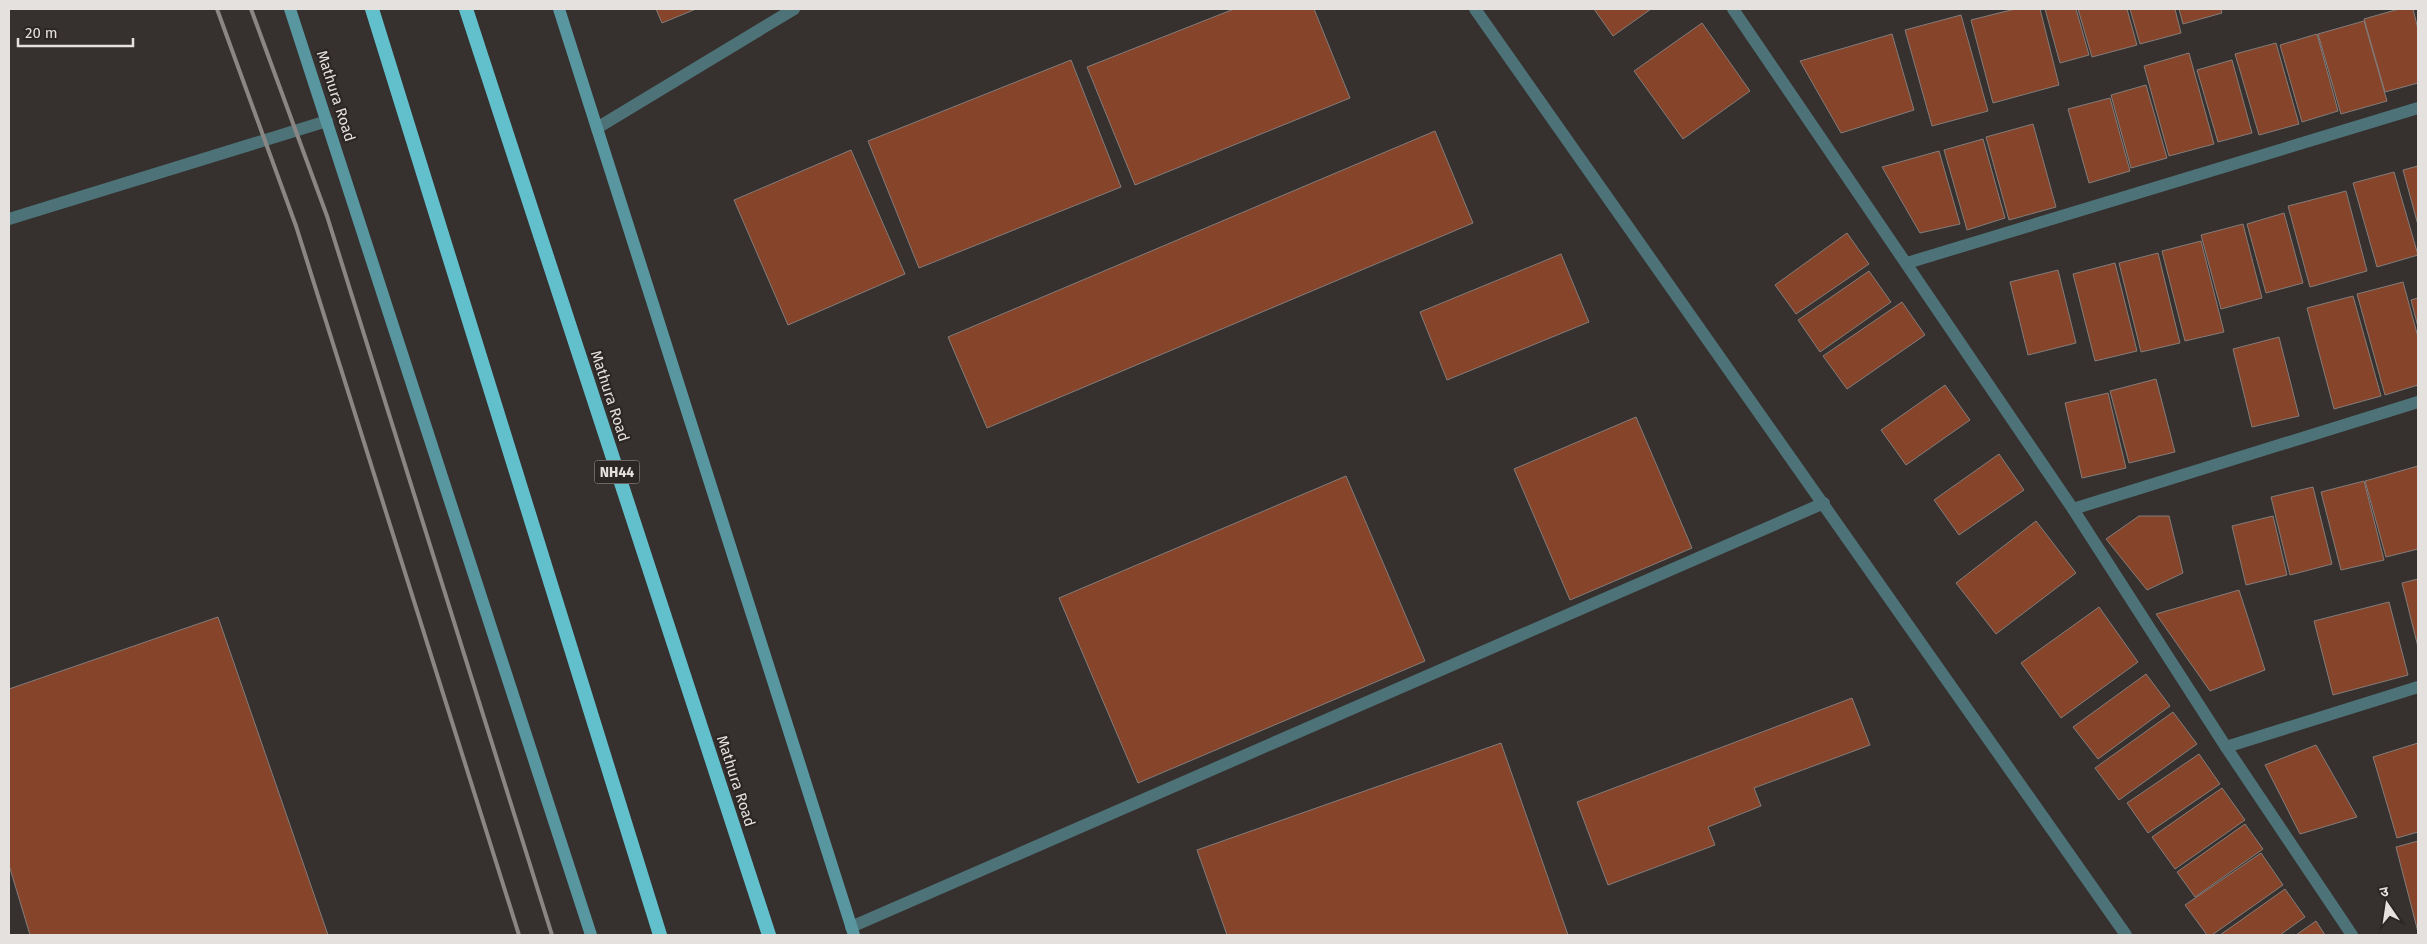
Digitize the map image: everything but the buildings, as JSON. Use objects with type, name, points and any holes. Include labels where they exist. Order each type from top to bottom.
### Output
[{"type":"highway","points":[[372,9],[660,935]]},
{"type":"highway","name":"Mathura Road","points":[[466,9],[769,935]]},
{"type":"main road","name":"Mathura Road","points":[[290,9],[592,935]]},
{"type":"main road","points":[[559,9],[852,931]]},
{"type":"street","points":[[596,128],[794,9]]},
{"type":"street","points":[[1475,9],[2126,935]]},
{"type":"street","points":[[1748,9],[1734,11],[2073,509],[2226,747],[2352,935]]},
{"type":"street","points":[[1907,263],[2418,108]]},
{"type":"street","points":[[9,219],[326,121]]},
{"type":"street","points":[[2073,509],[2418,402]]},
{"type":"street","points":[[852,931],[1824,503]]},
{"type":"street","points":[[2226,747],[2418,687]]},
{"type":"railway","points":[[217,9],[296,226],[519,935]]},
{"type":"railway","points":[[251,9],[327,216],[552,935]]}]
